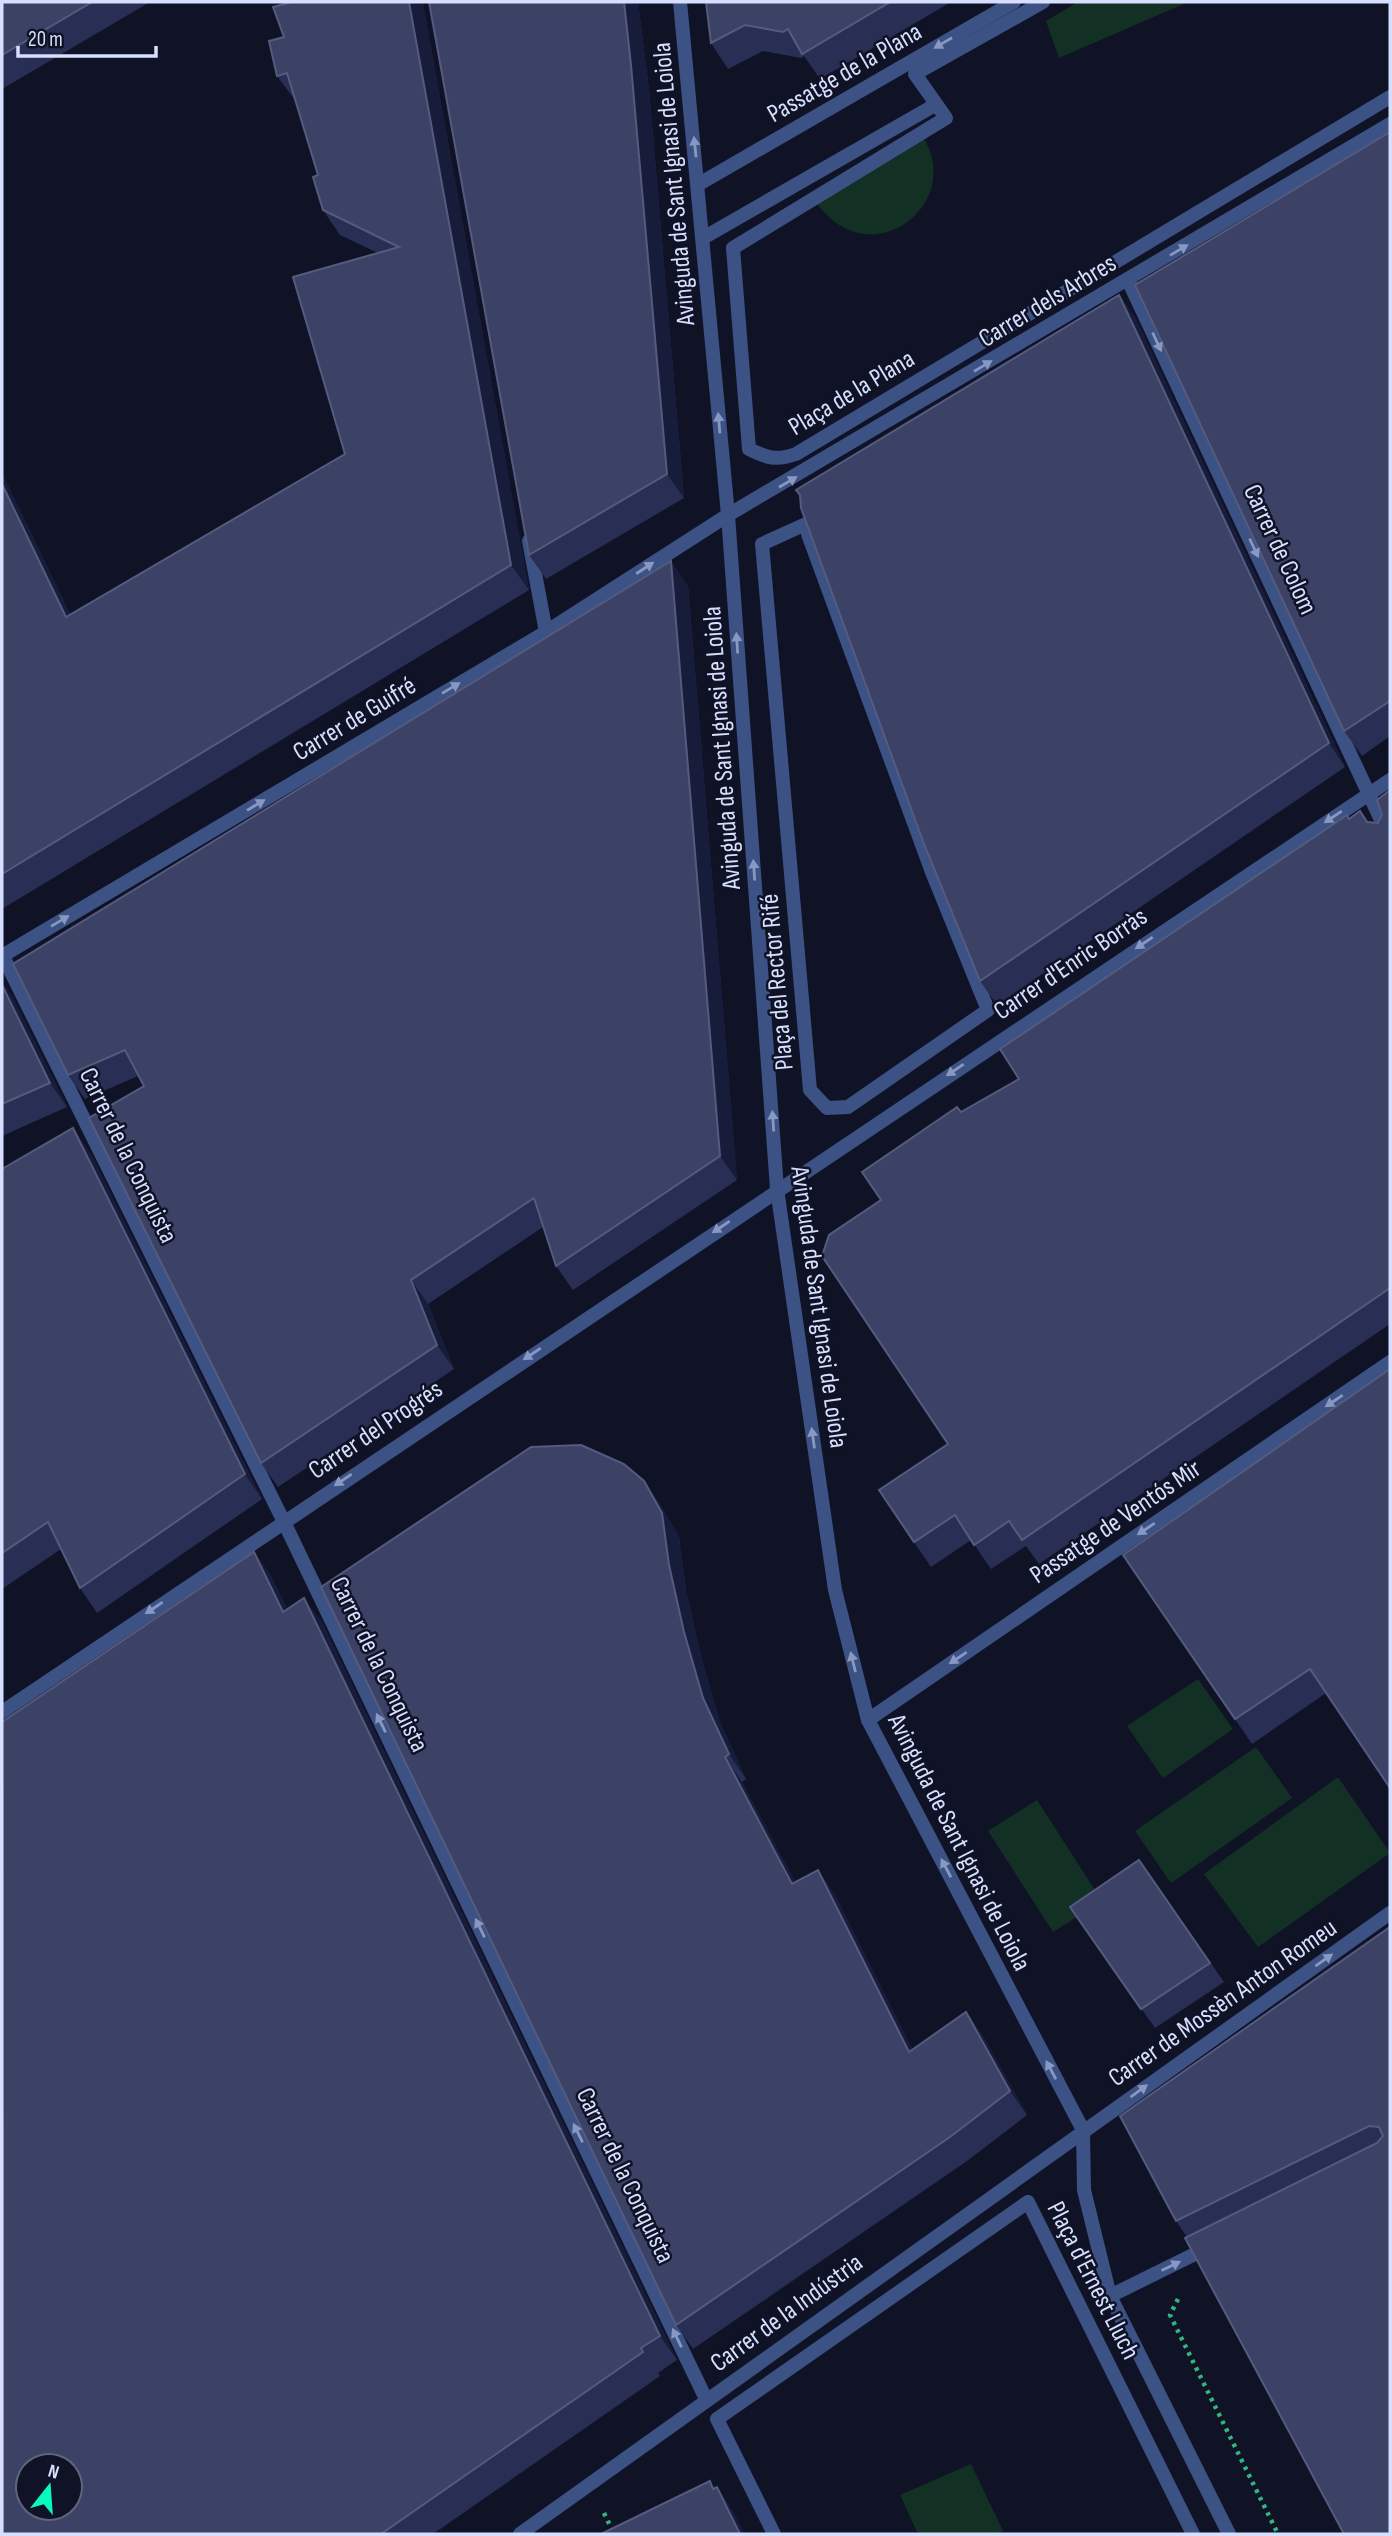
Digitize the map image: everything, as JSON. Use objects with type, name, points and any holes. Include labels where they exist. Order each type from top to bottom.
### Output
[{"type":"street","name":"Avinguda de Sant Ignasi de Loiola","points":[[680,2],[728,515],[777,1189],[835,1590],[868,1720],[1083,2130],[1084,2190],[1110,2296],[1228,2534]]},
{"type":"street","points":[[703,238],[935,104],[915,74],[1043,2]]},
{"type":"street","name":"Passatge de la Plana","points":[[699,184],[1005,4]]},
{"type":"street","name":"Plaça de la Plana","points":[[935,104],[946,118],[733,248],[749,449],[768,459],[781,460],[796,454],[1390,97]]},
{"type":"street","name":"Carrer dels Arbres","points":[[728,515],[1390,124]]},
{"type":"street","name":"Carrer de Colom","points":[[1128,280],[1390,839]]},
{"type":"street","name":"Carrer de Guifré","points":[[2,955],[546,632],[728,515]]},
{"type":"street","points":[[525,520],[546,632]]},
{"type":"street","name":"Plaça del Rector Rifé","points":[[808,523],[808,534],[928,859],[988,1010],[848,1107],[827,1108],[810,1090],[762,544],[808,523]]},
{"type":"street","name":"Carrer d'Enric Borràs","points":[[777,1189],[1390,779]]},
{"type":"street","name":"Carrer de la Conquista","points":[[2,955],[283,1520],[706,2399]]},
{"type":"street","name":"Carrer del Progrés","points":[[2,1712],[777,1189]]},
{"type":"street","name":"Passatge de Ventós Mir","points":[[868,1720],[1390,1362]]},
{"type":"street","name":"Carrer de Mossèn Anton Romeu","points":[[1083,2130],[1390,1913]]},
{"type":"street","name":"Carrer de la Indústria","points":[[520,2534],[1083,2130]]},
{"type":"street","name":"Plaça d'Ernest Lluch","points":[[774,2534],[717,2419],[1028,2202],[1193,2534]]},
{"type":"street","points":[[1110,2296],[1217,2243]]},
{"type":"path","points":[[1181,2292],[1170,2315],[1278,2534]]},
{"type":"green space","points":[[1078,2],[1188,2],[1059,58],[1046,21]]},
{"type":"green space","points":[[924,139],[933,164],[931,187],[921,208],[905,224],[884,233],[861,233],[837,224],[816,202]]},
{"type":"green space","points":[[1198,1679],[1233,1729],[1163,1778],[1127,1726]]},
{"type":"green space","points":[[1256,1747],[1292,1798],[1171,1883],[1135,1831]]},
{"type":"green space","points":[[1338,1777],[1390,1853],[1258,1947],[1204,1874]]},
{"type":"green space","points":[[1037,1800],[1102,1901],[1053,1932],[988,1831]]},
{"type":"green space","points":[[971,2464],[1003,2531],[996,2534],[918,2534],[900,2495]]},
{"type":"building","points":[[2,2],[92,2],[2,55]]},
{"type":"building","points":[[292,2],[409,2],[511,565],[2,874],[2,484],[66,617],[345,454],[293,277],[399,247],[323,210],[313,177],[318,175],[287,73],[277,76],[269,41],[284,37],[273,7]]},
{"type":"building","points":[[429,2],[624,2],[667,474],[529,555]]},
{"type":"building","points":[[706,2],[890,2],[802,54],[788,29],[783,32],[745,25],[711,43]]},
{"type":"building","points":[[1390,132],[1390,701],[1344,731],[1135,285]]},
{"type":"building","points":[[1119,295],[1329,743],[980,981],[924,844],[796,490]]},
{"type":"building","points":[[671,561],[720,1156],[556,1266],[534,1198],[411,1280],[437,1345],[261,1463],[89,1118],[144,1086],[125,1050],[68,1075],[13,964]]},
{"type":"building","points":[[1390,790],[1390,1288],[1022,1540],[1009,1521],[974,1545],[955,1515],[914,1542],[879,1490],[948,1444],[822,1256],[829,1235],[881,1200],[862,1172],[957,1107],[961,1112],[1019,1079],[1000,1049],[1347,815],[1349,819],[1360,811],[1367,822],[1378,823],[1382,815],[1377,800]]},
{"type":"building","points":[[2,985],[50,1083],[2,1104]]},
{"type":"building","points":[[73,1128],[245,1474],[80,1588],[48,1522],[2,1553],[2,1169]]},
{"type":"building","points":[[1390,1369],[1390,1788],[1310,1669],[1235,1719],[1123,1555]]},
{"type":"building","points":[[581,1445],[624,1464],[644,1481],[662,1513],[669,1565],[703,1698],[729,1754],[725,1757],[792,1884],[818,1870],[909,2052],[966,2012],[1010,2091],[950,2137],[676,2325],[321,1587],[531,1447]]},
{"type":"building","points":[[254,1552],[283,1612],[304,1598],[660,2336],[641,2348],[643,2352],[381,2534],[3,2534],[2,1722]]},
{"type":"building","points":[[1139,1860],[1210,1963],[1141,2009],[1070,1907]]},
{"type":"building","points":[[1390,1927],[1390,2534],[1344,2534],[1185,2238],[1377,2143],[1383,2136],[1379,2127],[1369,2126],[1176,2221],[1120,2116]]},
{"type":"building","points":[[710,2481],[713,2489],[717,2487],[740,2534],[601,2534]]}]
